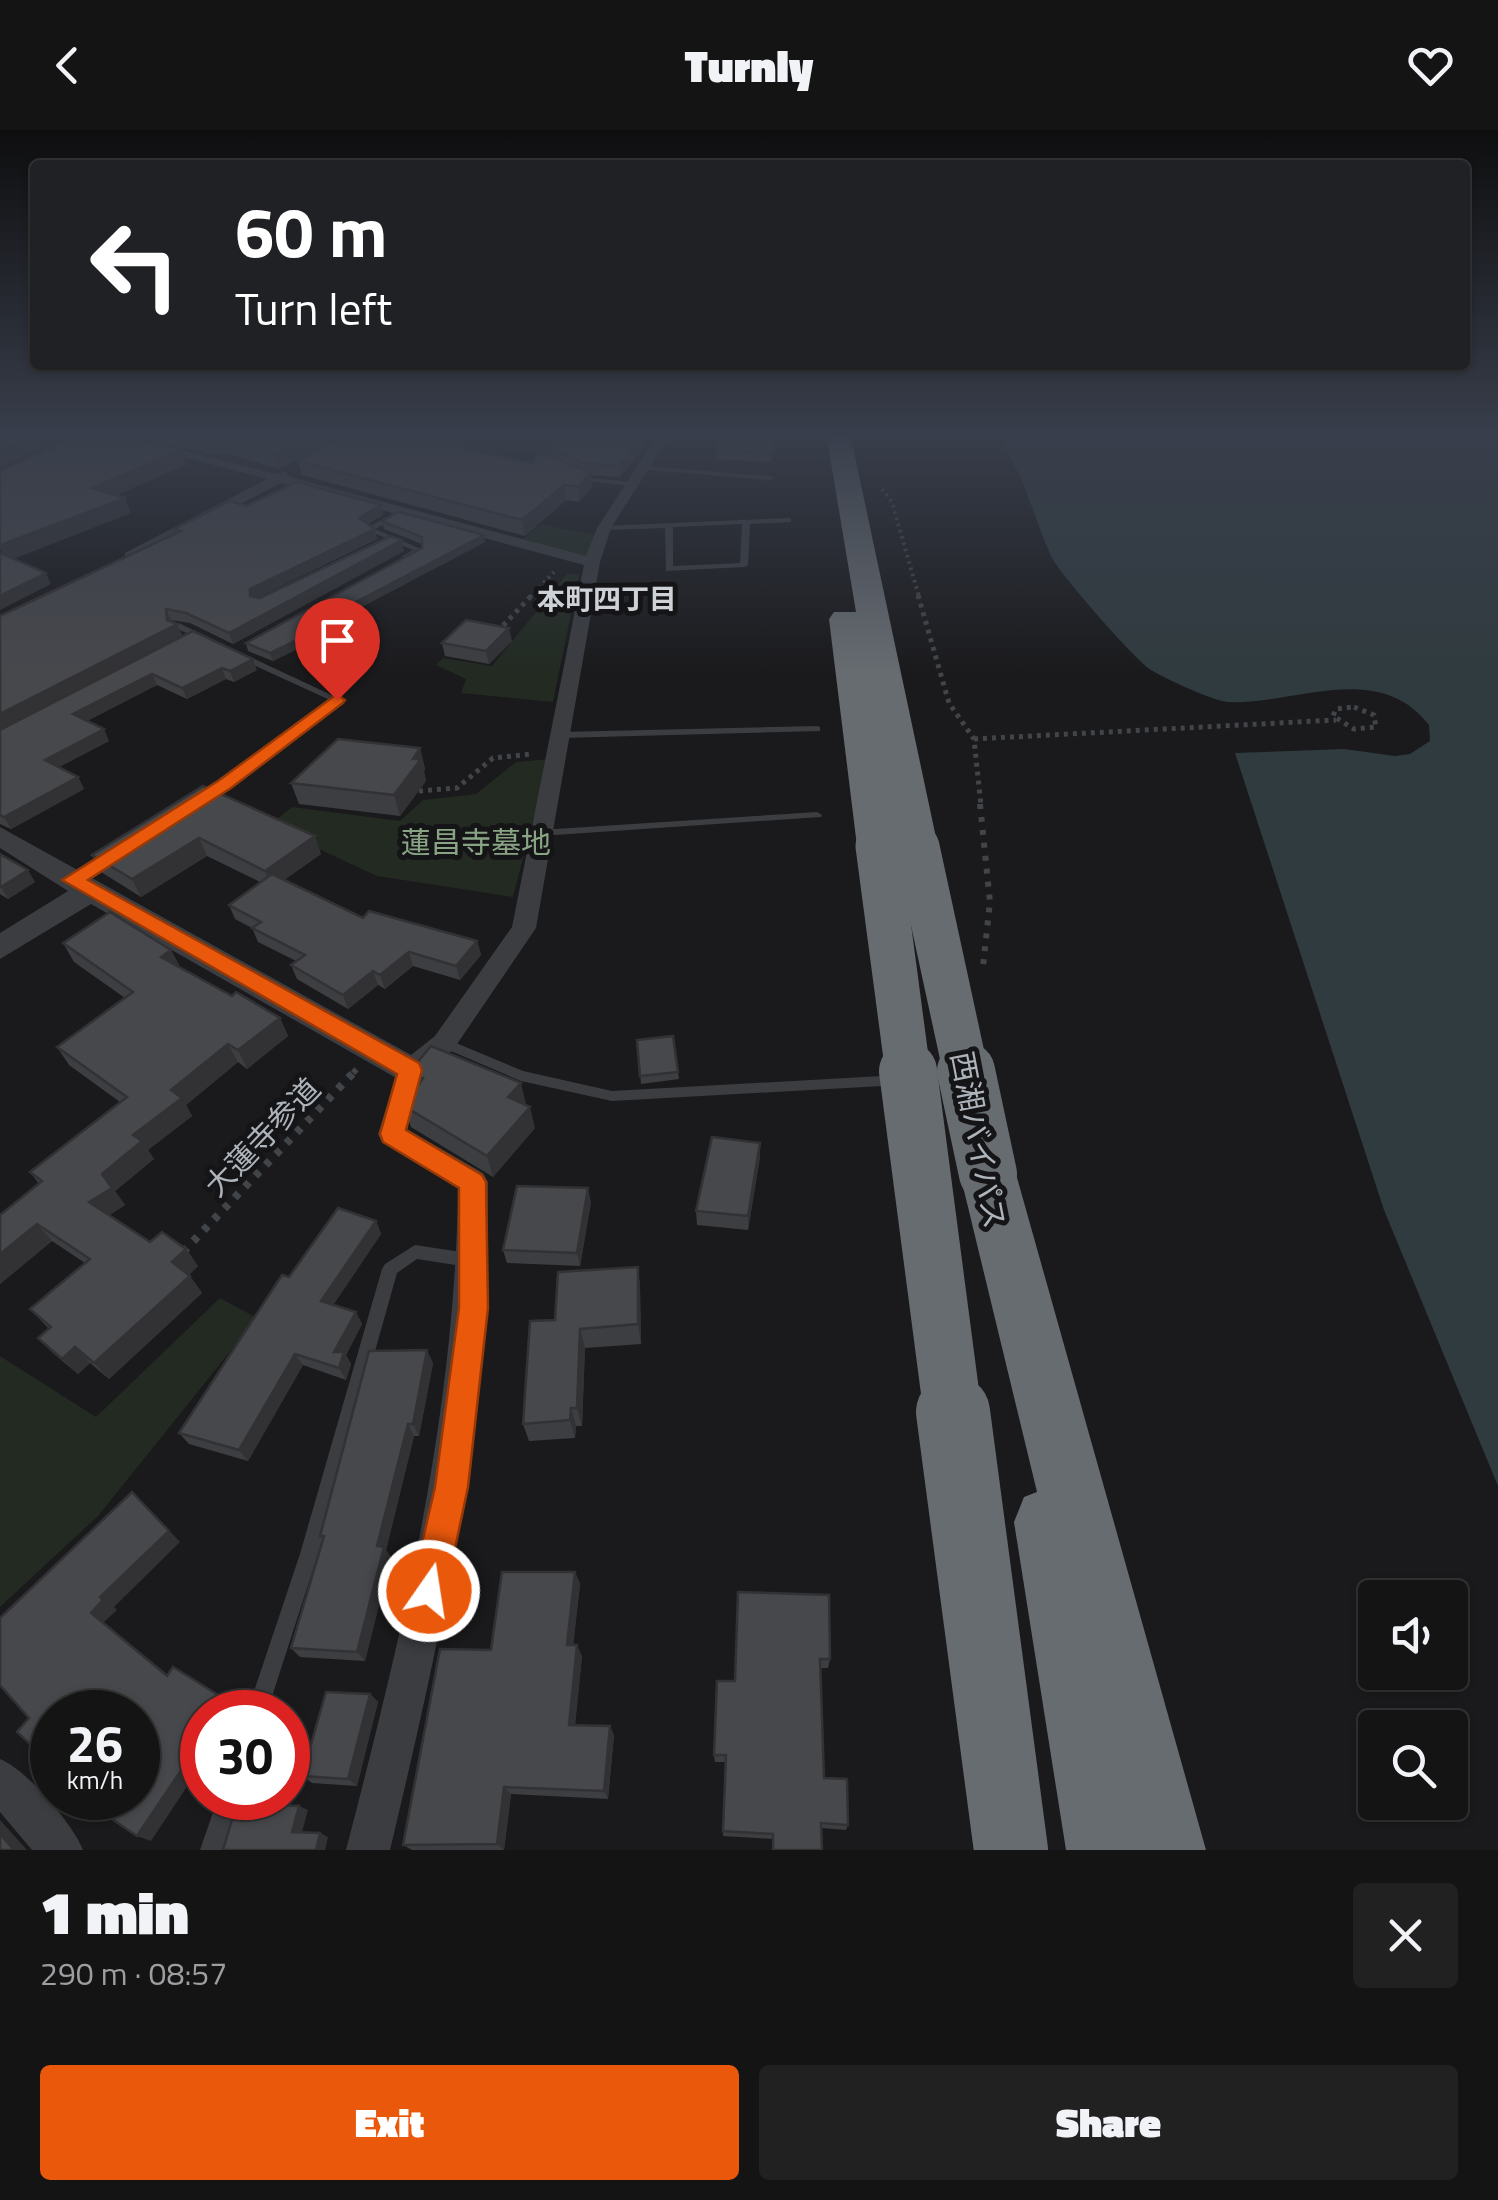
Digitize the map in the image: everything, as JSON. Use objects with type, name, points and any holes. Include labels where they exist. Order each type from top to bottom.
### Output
[{"type":"highway","name":"西湘バイパス","points":[[841,513],[898,846],[1012,1850]]},
{"type":"highway","name":"西湘バイパス","points":[[898,846],[988,1174],[1108,1850]]},
{"type":"highway","points":[[988,1174],[1164,1850]]},
{"type":"street","points":[[107,567],[212,513]]},
{"type":"street","points":[[368,1850],[452,1487],[474,1308],[473,1182],[392,1134],[410,1070],[444,1043],[524,928],[592,562],[613,513]]},
{"type":"street","points":[[399,514],[592,562]]},
{"type":"street","points":[[0,836],[81,886],[410,1070]]},
{"type":"street","points":[[0,948],[81,886]]},
{"type":"street","points":[[0,1780],[61,1850]]},
{"type":"lane","points":[[399,514],[370,529],[419,550],[402,559]]},
{"type":"lane","points":[[604,528],[788,520]]},
{"type":"lane","points":[[670,526],[669,569],[744,565],[746,523]]},
{"type":"lane","points":[[376,547],[392,539]]},
{"type":"lane","points":[[176,624],[215,643]]},
{"type":"lane","points":[[182,643],[198,634]]},
{"type":"lane","points":[[191,806],[337,700],[232,652],[249,642]]},
{"type":"lane","points":[[560,743],[818,729]]},
{"type":"lane","points":[[540,833],[817,815]]},
{"type":"lane","points":[[81,886],[124,848]]},
{"type":"lane","points":[[444,1043],[521,1076],[612,1096],[882,1080]]},
{"type":"lane","points":[[263,1690],[308,1554],[390,1268],[415,1252],[475,1261]]},
{"type":"lane","points":[[211,1850],[221,1820]]},
{"type":"path","points":[[895,513],[949,702],[974,738],[990,902],[982,977]]},
{"type":"path","points":[[495,635],[568,556]]},
{"type":"path","points":[[974,738],[1336,720],[1362,730],[1378,723],[1374,715],[1354,707],[1336,709],[1336,720]]},
{"type":"path","points":[[419,791],[457,788],[493,758],[560,743]]},
{"type":"path","name":"大蓮寺参道","points":[[182,1254],[375,1050]]},
{"type":"green space","points":[[541,524],[594,535],[587,559],[519,543]]},
{"type":"green space","points":[[567,574],[579,574],[553,702],[461,693],[466,679],[436,665],[443,658],[492,666]]},
{"type":"green space","name":"蓮昌寺墓地","points":[[549,759],[513,897],[377,876],[269,826],[292,807],[400,821],[423,800],[476,794],[516,762]]},
{"type":"green space","points":[[220,1298],[257,1318],[98,1516],[0,1607],[0,1356],[96,1417]]},
{"type":"shaded area","points":[[1034,513],[1498,513],[1498,1486],[1384,1210],[1235,753],[1344,749],[1395,756],[1410,754],[1430,741],[1429,725],[1408,705],[1386,694],[1335,690],[1228,702],[1178,684],[1142,663],[1081,596],[1051,556]]},
{"type":"building","points":[[0,513],[84,513],[0,545]]},
{"type":"building","points":[[205,513],[367,513],[359,518],[375,529],[250,589],[250,596],[260,598],[391,536],[402,540],[229,633],[186,613],[166,609],[167,620],[177,624],[0,714],[0,616],[181,531],[174,529]]},
{"type":"building","points":[[404,513],[484,535],[348,606],[321,622],[326,623],[317,630],[270,653],[246,643],[422,548],[422,537],[382,521]]},
{"type":"building","points":[[496,513],[530,513],[522,520]]},
{"type":"building","points":[[0,553],[46,573],[0,596]]},
{"type":"building","points":[[466,620],[509,628],[486,651],[442,643]]},
{"type":"building","points":[[193,631],[253,659],[230,671],[222,668],[182,688],[152,674],[73,714],[104,729],[45,760],[78,777],[4,817],[0,815],[0,730]]},
{"type":"building","points":[[338,739],[420,748],[413,759],[421,759],[394,795],[291,783]]},
{"type":"building","points":[[203,786],[315,836],[265,871],[199,838],[132,879],[92,855]]},
{"type":"building","points":[[0,854],[28,870],[1,887],[0,886]]},
{"type":"building","points":[[272,874],[363,918],[369,911],[477,941],[456,966],[409,952],[380,975],[373,971],[343,995],[291,965],[305,955],[252,928],[261,922],[229,905]]},
{"type":"building","points":[[110,912],[171,950],[161,957],[232,996],[236,992],[280,1018],[238,1050],[228,1044],[171,1090],[182,1098],[133,1135],[142,1141],[102,1174],[112,1188],[89,1202],[150,1242],[162,1232],[186,1249],[172,1262],[190,1276],[94,1363],[75,1347],[62,1359],[38,1338],[51,1327],[30,1309],[90,1259],[37,1224],[0,1254],[0,1215],[42,1181],[30,1172],[127,1097],[57,1047],[133,992],[63,943]]},
{"type":"building","points":[[673,1036],[678,1072],[640,1076],[637,1040]]},
{"type":"building","points":[[431,1046],[521,1083],[508,1097],[530,1107],[487,1156],[404,1106],[423,1078],[413,1074],[416,1064]]},
{"type":"building","points":[[712,1137],[760,1143],[748,1216],[696,1211]]},
{"type":"building","points":[[517,1186],[588,1188],[577,1253],[503,1250]]},
{"type":"building","points":[[338,1208],[376,1221],[321,1301],[356,1312],[334,1352],[344,1352],[339,1368],[295,1354],[239,1450],[179,1433],[282,1275],[289,1277]]},
{"type":"building","points":[[638,1267],[638,1324],[580,1329],[577,1408],[571,1408],[570,1420],[523,1424],[530,1321],[555,1320],[558,1272]]},
{"type":"building","points":[[427,1350],[413,1424],[408,1424],[377,1546],[384,1547],[357,1652],[291,1648],[324,1536],[320,1536],[369,1351]]},
{"type":"building","points":[[132,1492],[169,1531],[100,1597],[103,1600],[91,1613],[167,1676],[173,1667],[210,1690],[180,1690],[180,1772],[160,1802],[160,1690],[30,1690],[30,1744],[17,1732],[29,1718],[0,1685],[0,1618]]},
{"type":"building","points":[[502,1572],[575,1572],[567,1645],[577,1645],[569,1725],[610,1726],[604,1791],[504,1787],[497,1844],[403,1845],[440,1649],[491,1650]]},
{"type":"building","points":[[738,1592],[829,1595],[830,1659],[820,1659],[824,1778],[847,1779],[848,1825],[821,1823],[822,1850],[773,1850],[773,1834],[723,1831],[726,1755],[714,1755],[717,1681],[735,1681]]},
{"type":"building","points":[[326,1692],[370,1694],[348,1779],[310,1777],[310,1748]]},
{"type":"building","points":[[113,1820],[148,1820],[137,1836]]},
{"type":"building","points":[[232,1820],[295,1820],[292,1832],[320,1833],[316,1850],[223,1850]]},
{"type":"building","points":[[0,1834],[14,1850],[0,1850]]},
{"type":"district","name":"本町四丁目","points":[[607,598]]},
{"type":"route","points":[[337,700],[225,784],[73,880],[410,1070],[392,1134],[473,1182],[474,1308],[452,1487],[429,1591]]}]
